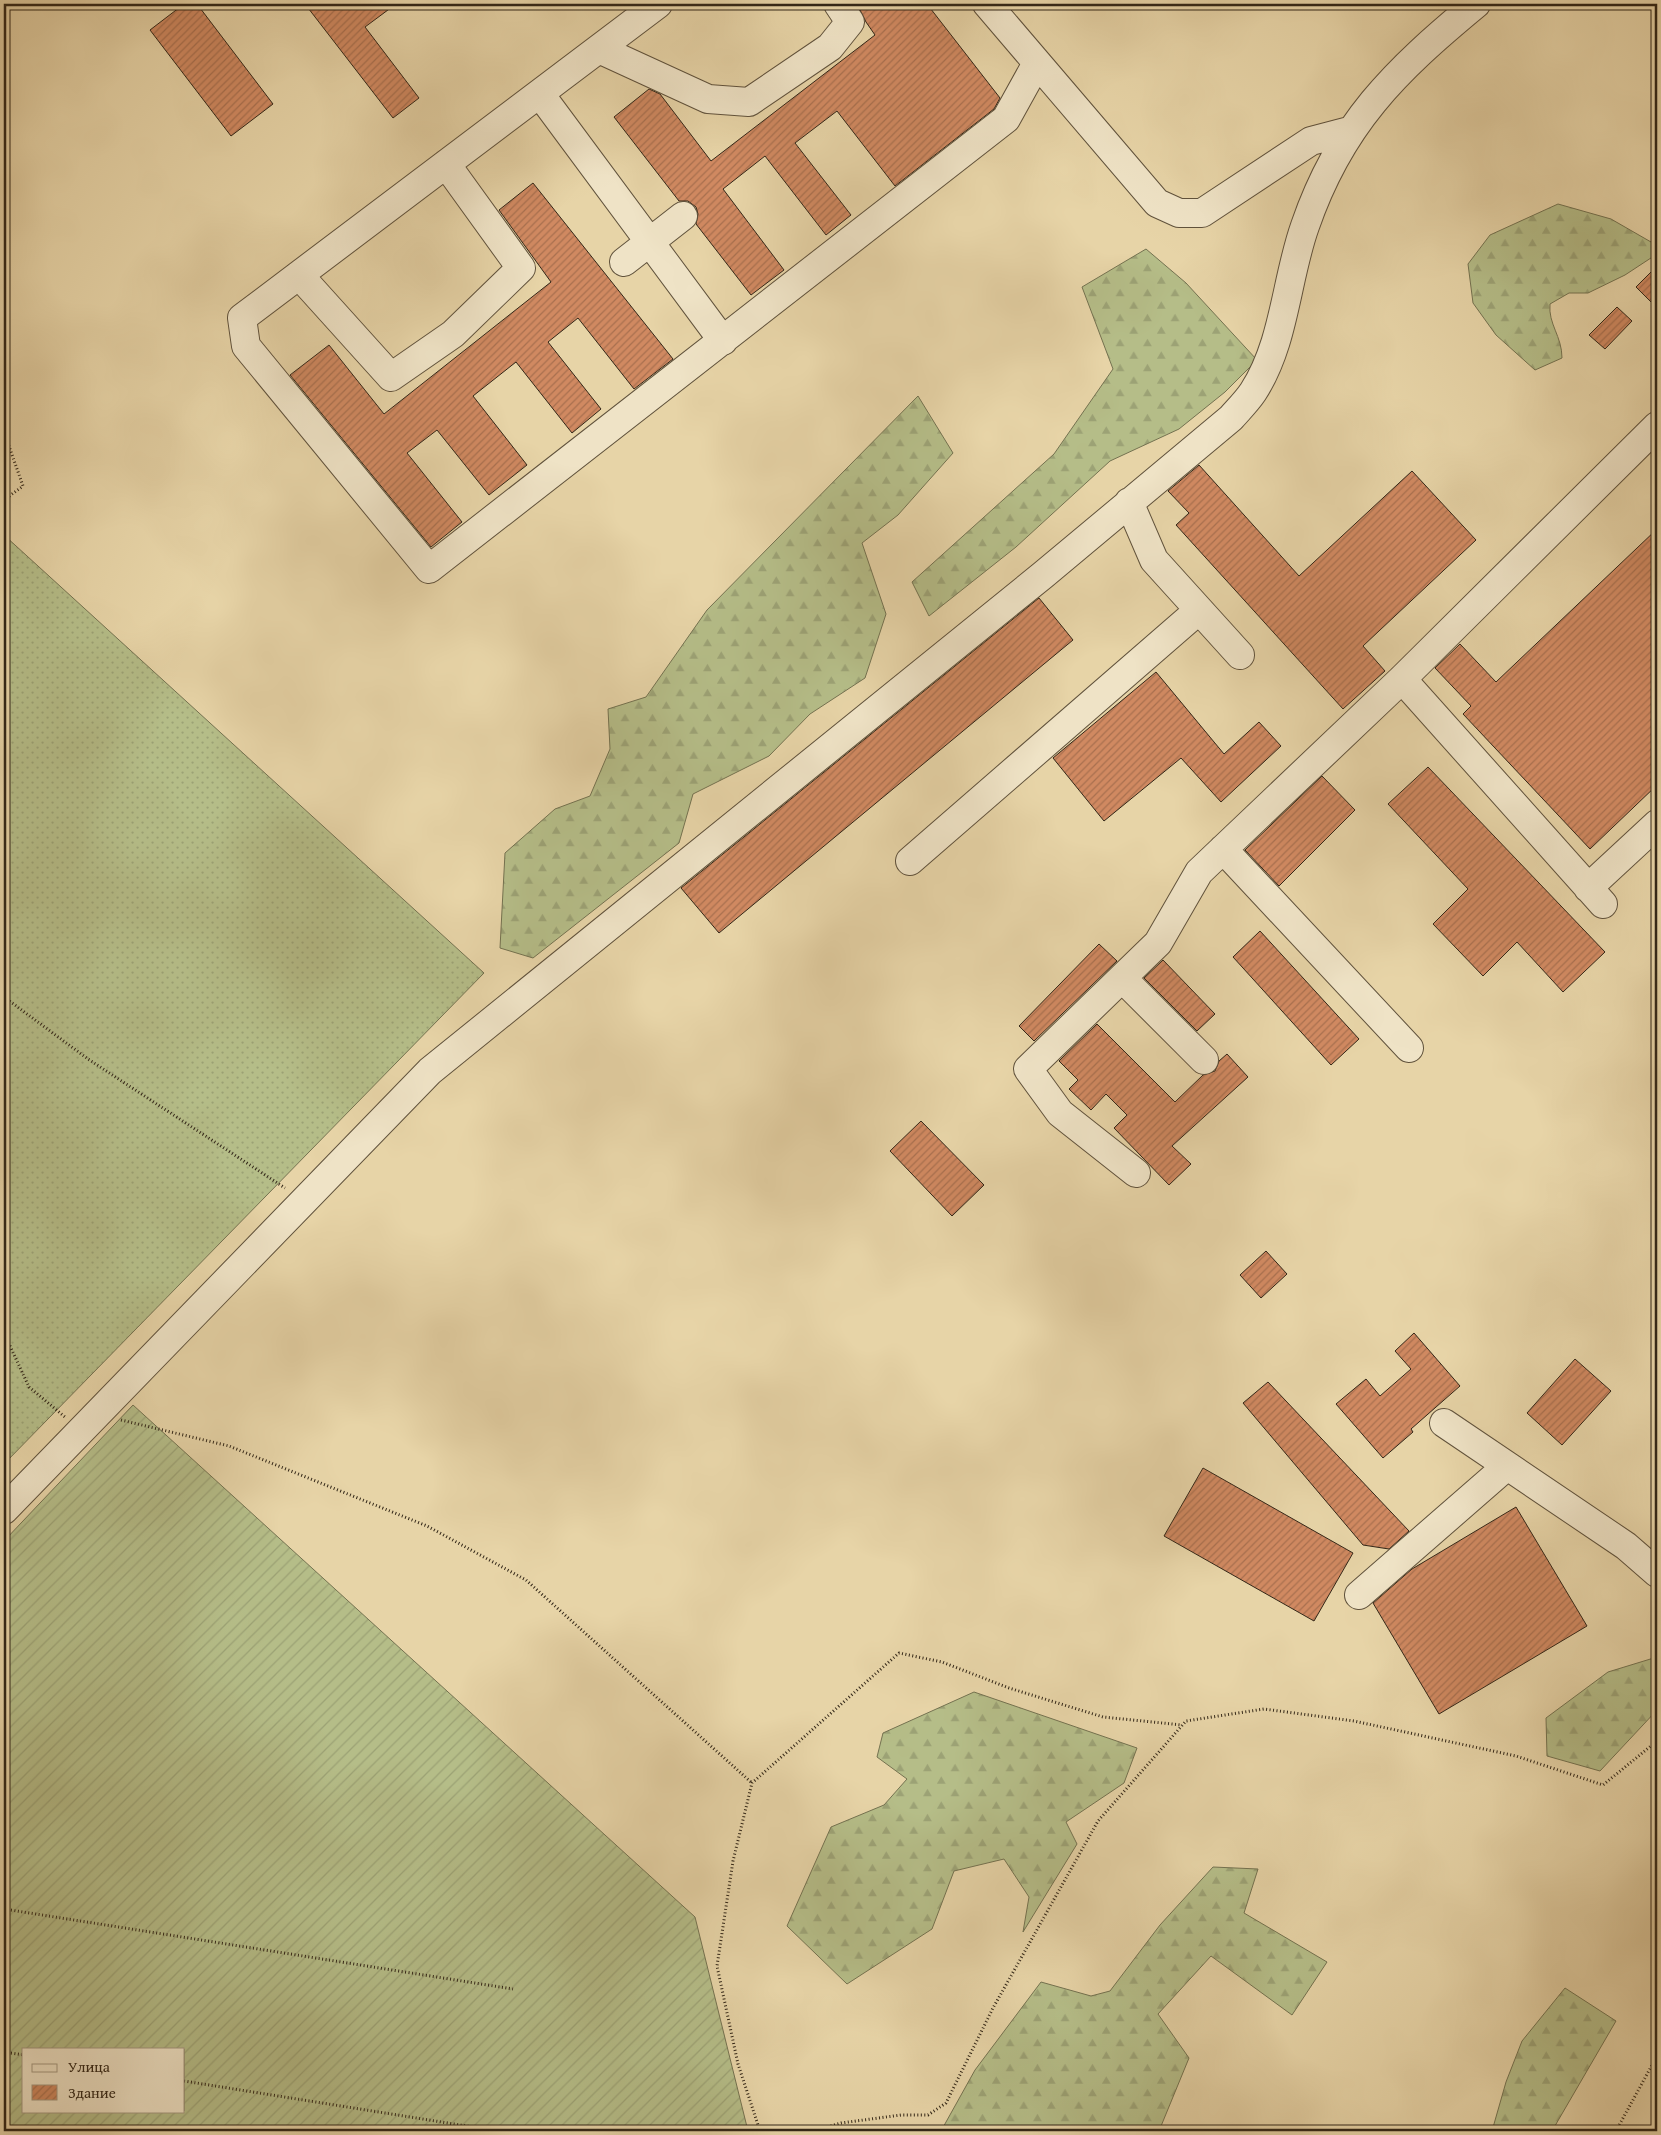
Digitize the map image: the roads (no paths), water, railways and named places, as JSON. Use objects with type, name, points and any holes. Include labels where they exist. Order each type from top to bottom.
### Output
[{"type":"street","points":[[658,4],[242,318],[246,346],[430,569],[1006,119],[1037,63]]},
{"type":"street","points":[[599,49],[708,99],[749,102],[830,48],[850,22],[838,4]]},
{"type":"street","points":[[986,4],[1157,203],[1179,213],[1202,213],[1311,140],[1349,131]]},
{"type":"street","points":[[4,1510],[430,1071],[1043,575],[1232,418],[1253,392],[1271,356],[1305,226],[1327,171],[1349,131],[1400,71],[1443,31],[1476,4]]},
{"type":"street","points":[[540,94],[724,341]]},
{"type":"street","points":[[299,275],[391,377],[453,334],[521,268],[446,164]]},
{"type":"street","points":[[624,262],[682,216]]},
{"type":"street","points":[[1136,1173],[1060,1113],[1028,1069],[1158,943],[1199,872],[1655,434]]},
{"type":"street","points":[[1129,502],[1154,560],[1240,655]]},
{"type":"street","points":[[910,862],[1199,610]]},
{"type":"street","points":[[1402,679],[1595,896],[1657,824]]},
{"type":"street","points":[[1223,849],[1409,1048]]},
{"type":"street","points":[[1122,978],[1204,1060]]},
{"type":"street","points":[[1444,1423],[1626,1546],[1657,1573]]},
{"type":"street","points":[[1359,1595],[1507,1466]]}]
